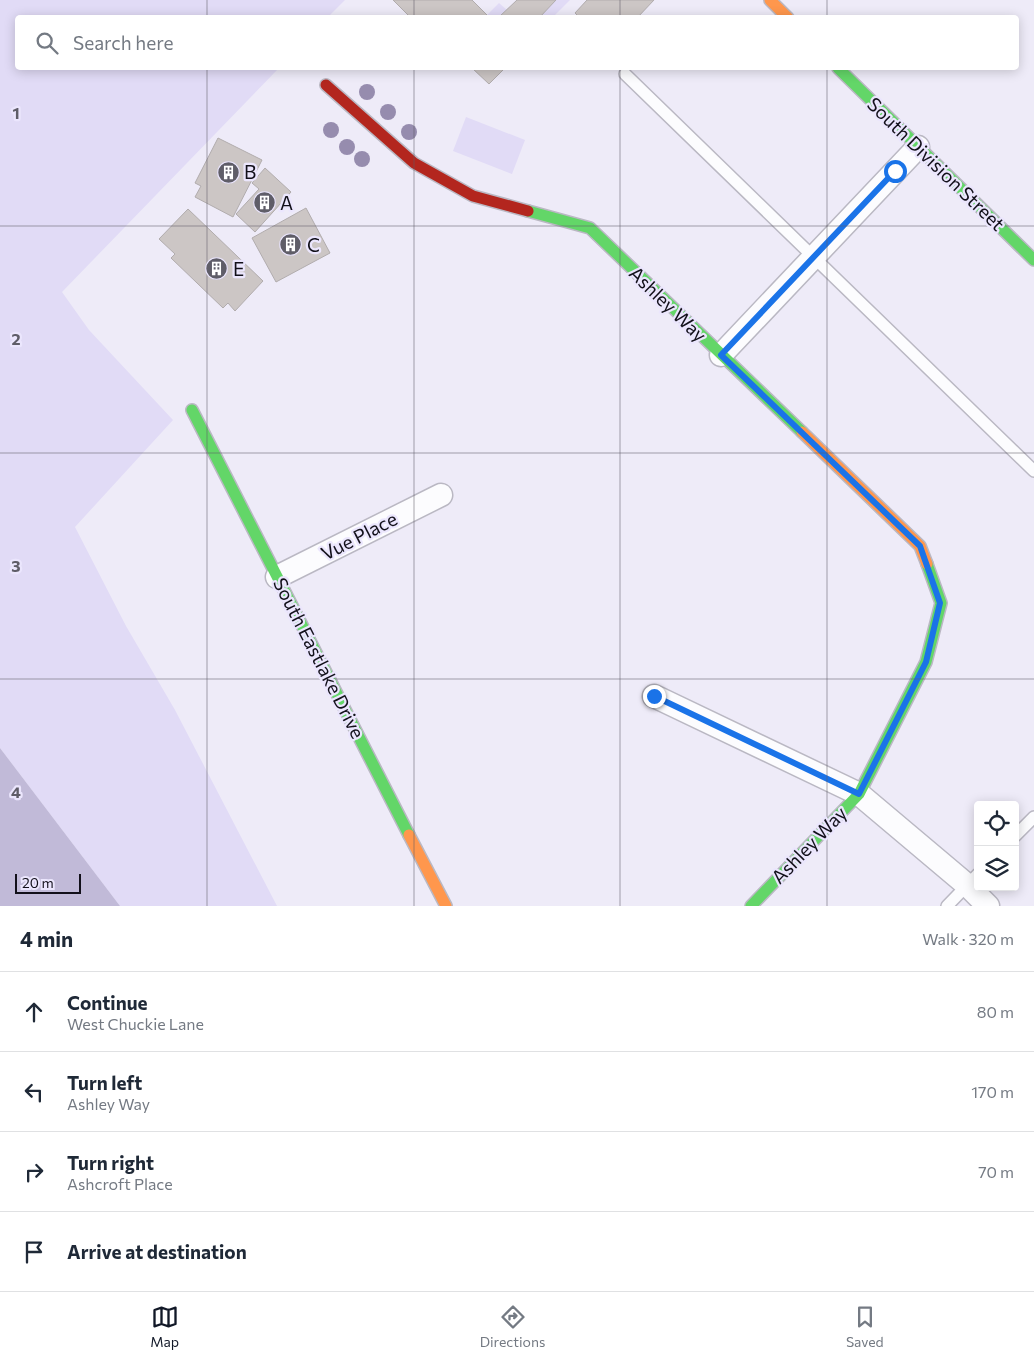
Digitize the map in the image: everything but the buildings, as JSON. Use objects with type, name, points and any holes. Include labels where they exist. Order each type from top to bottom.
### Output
[{"type":"street","points":[[770,0],[785,15]]},
{"type":"street","name":"South Division Street","points":[[840,70],[1034,260]]},
{"type":"street","name":"Ashley Way","points":[[326,85],[414,163],[473,196],[590,228],[920,546],[940,603],[926,662],[859,794],[750,906]]},
{"type":"street","points":[[721,355],[918,147]]},
{"type":"street","name":"South Eastlake Drive","points":[[192,410],[446,906]]},
{"type":"street","name":"Vue Place","points":[[278,577],[441,494]]},
{"type":"street","points":[[654,696],[859,794],[972,879],[988,906]]},
{"type":"lane","points":[[625,74],[1034,471]]},
{"type":"lane","points":[[1019,832],[1034,817]]},
{"type":"lane","points":[[947,906],[972,879]]},
{"type":"shaded area","points":[[0,0],[345,0],[330,15],[15,15],[15,70],[277,70],[62,292],[89,330],[173,420],[75,527],[126,626],[175,710],[277,906],[120,906],[0,748]]},
{"type":"shaded area","points":[[556,0],[570,0],[555,15],[542,15]]},
{"type":"shaded area","points":[[499,3],[507,10],[501,15],[487,15]]},
{"type":"shaded area","points":[[466,117],[525,140],[512,174],[453,151]]},
{"type":"shaded area","points":[[0,748],[120,906],[0,906]]},
{"type":"traffic: fast","points":[[840,70],[1034,260]]},
{"type":"traffic: fast","points":[[528,211],[590,228],[802,432]]},
{"type":"traffic: fast","points":[[192,410],[409,835]]},
{"type":"traffic: fast","points":[[751,906],[859,794],[926,662],[941,603],[927,564]]},
{"type":"traffic: slow","points":[[770,0],[785,15]]},
{"type":"traffic: slow","points":[[802,432],[920,546],[927,564]]},
{"type":"traffic: slow","points":[[409,835],[446,906]]},
{"type":"traffic: jam","points":[[326,85],[414,163],[473,196],[528,211]]},
{"type":"place","name":"B","points":[[228,172]]},
{"type":"place","name":"A","points":[[264,203]]},
{"type":"place","name":"C","points":[[291,245]]},
{"type":"place","name":"E","points":[[217,269]]},
{"type":"route","points":[[654,696],[859,794],[926,662],[940,603],[920,546],[721,355],[895,171]]}]
